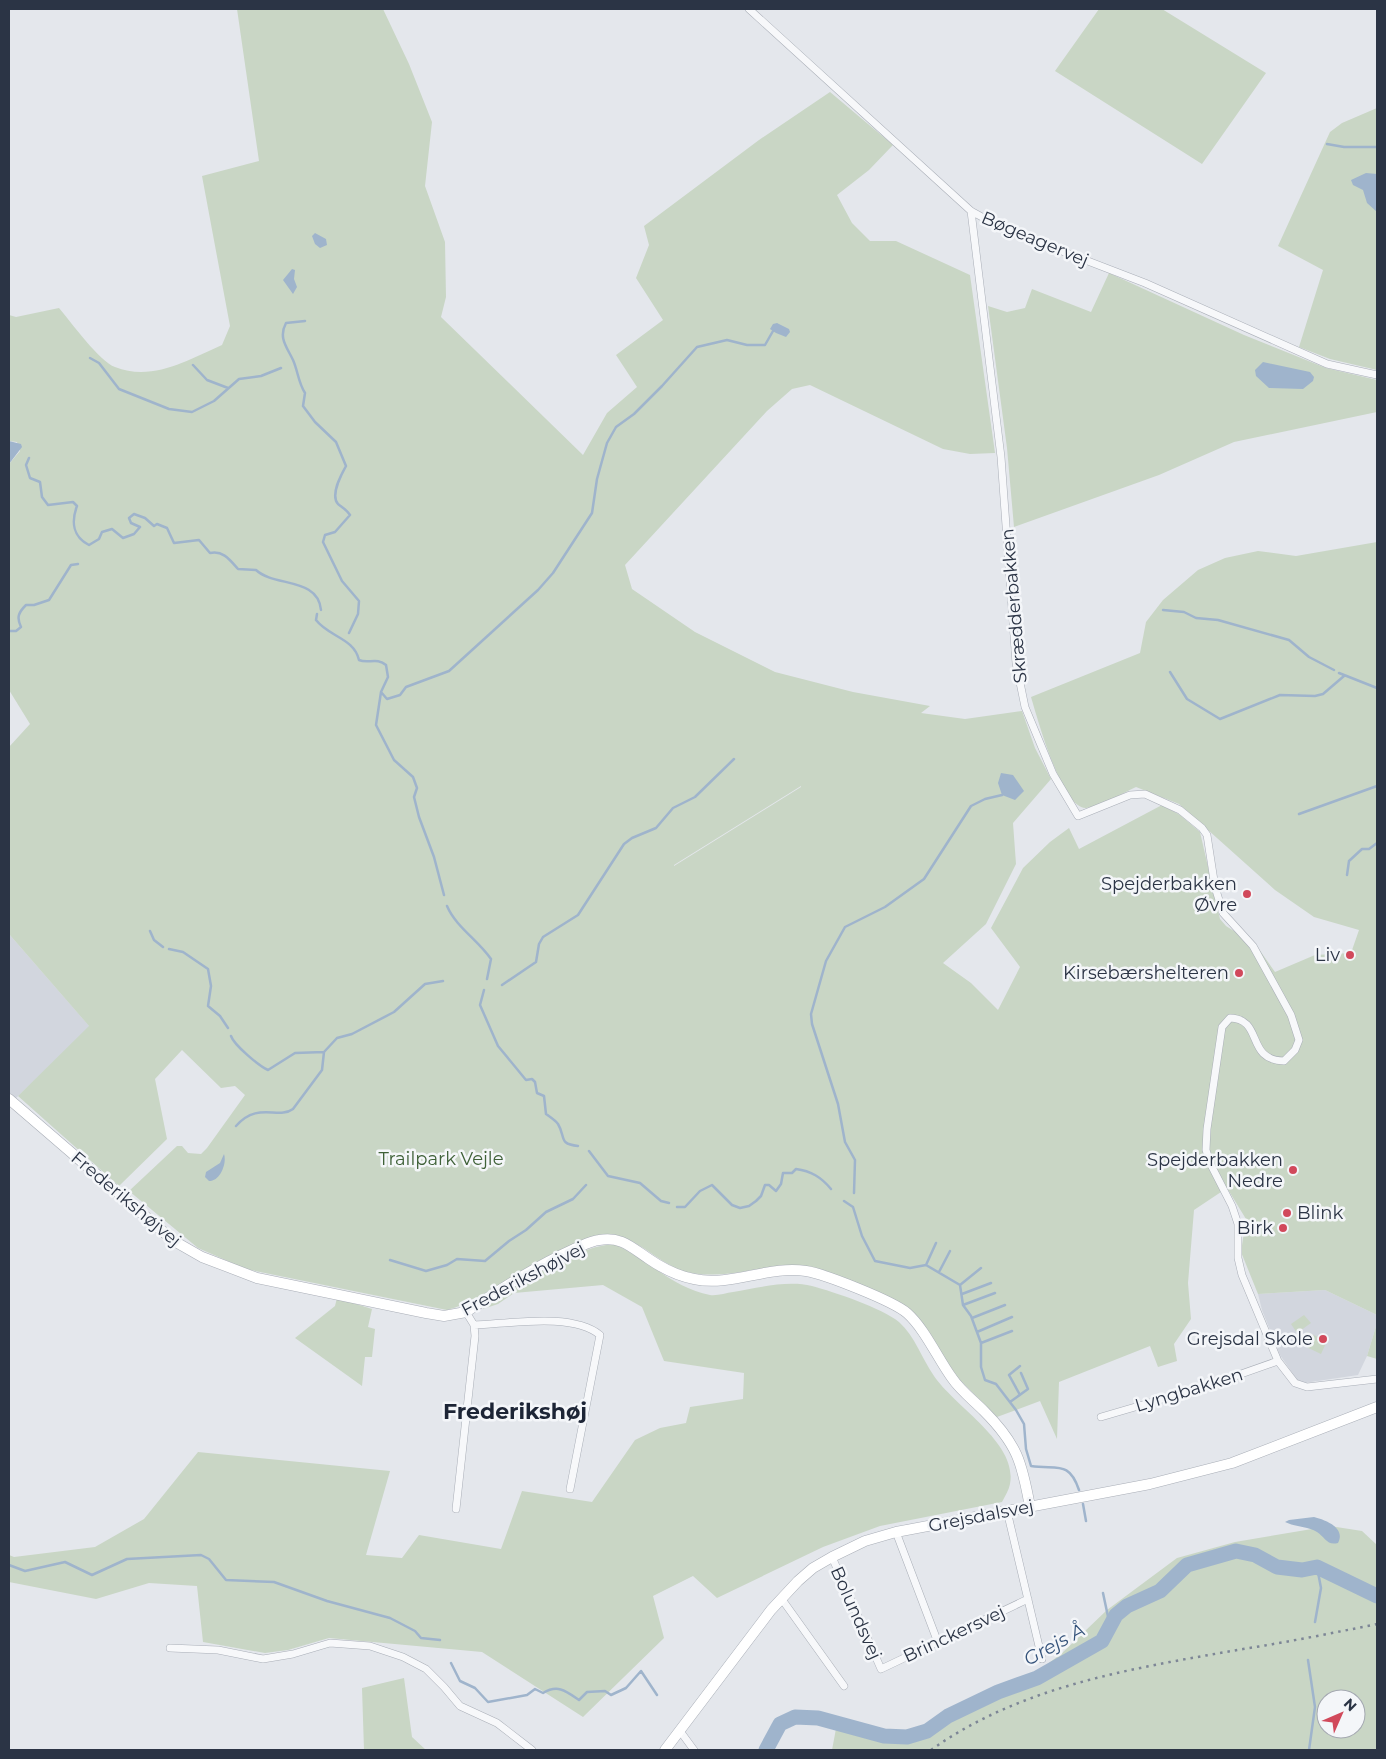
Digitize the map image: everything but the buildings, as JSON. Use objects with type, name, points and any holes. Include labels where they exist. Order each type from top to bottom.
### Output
[{"type":"street","name":"Bøgeagervej","points":[[749,9],[971,211],[1002,228],[1145,283],[1327,364],[1377,375]]},
{"type":"street","name":"Skrædderbakken","points":[[971,211],[1001,457],[1016,663],[1025,707],[1053,774],[1078,816],[1130,795],[1145,794],[1180,810],[1202,828],[1207,835],[1215,886],[1223,913],[1253,946],[1291,1015],[1299,1040],[1295,1050],[1284,1062],[1270,1061],[1263,1054],[1248,1026],[1236,1018],[1230,1018],[1222,1027],[1207,1129],[1208,1158],[1232,1206],[1238,1224],[1238,1258],[1242,1274],[1278,1361],[1295,1383],[1307,1387],[1377,1379]]},
{"type":"street","name":"Frederikshøjvej","points":[[9,1099],[174,1241],[202,1257],[257,1278],[444,1316],[466,1312],[556,1257],[596,1240],[610,1238],[621,1240],[631,1245],[650,1260],[670,1271],[694,1279],[718,1280],[790,1270],[808,1271],[892,1303],[907,1312],[954,1381],[1000,1428],[1014,1447],[1024,1470],[1030,1506]]},
{"type":"street","points":[[456,1509],[475,1336],[474,1326],[466,1312]]},
{"type":"street","points":[[474,1326],[561,1322],[581,1325],[600,1335],[570,1489]]},
{"type":"street","name":"Lyngbakken","points":[[1101,1417],[1207,1386],[1278,1361]]},
{"type":"street","name":"Grejsdalsvej","points":[[666,1750],[781,1598],[813,1568],[865,1541],[896,1532],[1150,1484],[1232,1463],[1377,1407]]},
{"type":"street","points":[[1007,1511],[1042,1659]]},
{"type":"street","points":[[896,1532],[938,1640]]},
{"type":"street","name":"Bolundsvej","points":[[832,1557],[881,1669]]},
{"type":"street","points":[[781,1598],[844,1686]]},
{"type":"street","name":"Brinckersvej","points":[[881,1669],[938,1640],[1028,1599]]},
{"type":"street","points":[[170,1648],[218,1650],[263,1659],[293,1654],[330,1643],[370,1646],[403,1657],[426,1669],[460,1706],[496,1723],[532,1750]]},
{"type":"street","points":[[680,1731],[694,1750]]},
{"type":"street","points":[[518,1750],[524,1744]]},
{"type":"shaded area","points":[[9,934],[90,1027],[14,1100],[9,1095]]},
{"type":"shaded area","name":"Grejsdal Skole","points":[[1325,1290],[1377,1315],[1377,1323],[1367,1356],[1358,1375],[1304,1383],[1297,1380],[1280,1355],[1262,1310],[1258,1294]]},
{"type":"green space","name":"Trailpark Vejle","points":[[237,9],[383,9],[409,64],[432,122],[425,186],[445,242],[446,297],[441,317],[583,455],[607,413],[637,387],[616,355],[663,320],[636,278],[649,245],[644,226],[759,140],[830,92],[893,145],[869,170],[837,195],[852,223],[870,241],[896,241],[970,275],[995,453],[970,454],[943,449],[810,385],[792,389],[767,411],[625,565],[632,589],[695,632],[775,672],[853,692],[930,706],[921,713],[965,719],[1022,711],[1035,748],[1051,779],[1013,823],[1016,864],[986,924],[943,963],[971,983],[998,1010],[1020,967],[991,928],[1023,868],[1050,842],[1069,828],[1079,849],[1162,805],[1180,815],[1200,832],[1220,919],[1226,926],[1256,945],[1275,972],[1315,955],[1351,953],[1359,930],[1314,917],[1275,890],[1179,804],[1136,787],[1092,807],[1086,808],[1077,804],[1068,794],[1060,779],[1031,697],[1140,653],[1146,622],[1163,600],[1198,570],[1225,558],[1258,551],[1296,556],[1377,542],[1377,1315],[1325,1290],[1258,1294],[1241,1252],[1246,1219],[1227,1188],[1194,1210],[1188,1283],[1191,1319],[1174,1344],[1177,1361],[1158,1367],[1150,1346],[1059,1382],[1057,1439],[1040,1401],[997,1417],[959,1379],[911,1311],[815,1268],[783,1266],[719,1274],[687,1272],[666,1263],[623,1237],[613,1234],[603,1235],[577,1243],[552,1254],[463,1305],[447,1310],[246,1269],[198,1248],[129,1191],[177,1146],[182,1146],[188,1153],[201,1154],[245,1095],[235,1086],[221,1088],[182,1050],[155,1079],[167,1139],[119,1186],[18,1096],[89,1026],[9,934],[9,747],[30,724],[9,690],[9,464],[20,451],[17,442],[9,441],[9,315],[16,317],[59,308],[101,358],[115,367],[129,371],[156,371],[183,363],[222,345],[230,326],[202,176],[259,161]],"holes":[[[801,786],[801,787],[674,866]]]},
{"type":"green space","points":[[1099,9],[1162,9],[1266,73],[1202,164],[1055,71]]},
{"type":"green space","points":[[1377,108],[1377,370],[1330,359],[1299,347],[1323,270],[1278,246],[1330,132],[1342,123]]},
{"type":"green space","points":[[1109,273],[1244,335],[1326,368],[1377,380],[1377,412],[1234,442],[1159,475],[1014,527],[1007,448],[988,306],[1007,312],[1025,308],[1032,289],[1091,312]]},
{"type":"green space","points":[[614,1244],[672,1280],[710,1295],[772,1285],[802,1284],[845,1296],[881,1311],[899,1322],[910,1334],[934,1376],[983,1426],[1004,1454],[1010,1469],[1010,1484],[1002,1502],[880,1526],[823,1547],[717,1598],[693,1576],[653,1596],[664,1638],[583,1717],[482,1652],[329,1638],[288,1650],[265,1653],[203,1642],[197,1586],[149,1583],[96,1599],[9,1582],[9,1555],[14,1557],[95,1547],[144,1519],[198,1452],[390,1471],[366,1555],[402,1558],[419,1535],[501,1549],[522,1491],[592,1502],[635,1440],[660,1428],[686,1423],[690,1407],[743,1399],[744,1373],[664,1361],[642,1307],[603,1285],[514,1293],[498,1304],[483,1309],[483,1306],[563,1259],[597,1247]]},
{"type":"green space","points":[[337,1298],[372,1309],[368,1327],[375,1329],[372,1357],[365,1357],[362,1386],[295,1338],[335,1306]]},
{"type":"green space","points":[[1304,1315],[1311,1323],[1297,1333],[1291,1324]]},
{"type":"green space","points":[[1377,1323],[1377,1359],[1367,1356]]},
{"type":"green space","points":[[1307,1332],[1327,1341],[1321,1354],[1302,1345]]},
{"type":"green space","points":[[1330,1526],[1362,1531],[1377,1545],[1377,1750],[832,1750],[838,1718],[897,1734],[917,1731],[946,1713],[1034,1674],[1061,1654],[1107,1610],[1177,1558],[1235,1542]]},
{"type":"green space","points":[[404,1678],[412,1737],[426,1750],[364,1750],[362,1688]]},
{"type":"water","points":[[1366,173],[1377,174],[1377,212],[1367,203],[1363,190],[1353,185],[1351,180]]},
{"type":"water","points":[[315,233],[326,239],[327,245],[320,248],[315,244],[312,236]]},
{"type":"water","points":[[292,269],[295,270],[294,279],[297,287],[293,294],[283,280]]},
{"type":"water","points":[[777,323],[789,329],[790,332],[786,337],[770,329],[773,324]]},
{"type":"water","points":[[1263,362],[1310,372],[1314,377],[1313,381],[1303,389],[1269,388],[1256,376],[1255,370]]},
{"type":"water","points":[[9,441],[21,444],[22,447],[9,464]]},
{"type":"water","points":[[1001,773],[1013,775],[1024,791],[1015,800],[1002,795],[998,783]]},
{"type":"water","points":[[224,1154],[225,1162],[220,1175],[209,1181],[205,1177],[206,1172],[220,1163]]},
{"type":"water","points":[[1314,1517],[1324,1520],[1337,1529],[1340,1538],[1338,1543],[1329,1542],[1313,1530],[1285,1522]]},
{"type":"waterway","points":[[1327,144],[1344,147],[1377,147]]},
{"type":"waterway","points":[[305,321],[286,323],[283,338],[305,393],[303,406],[315,422],[336,442],[346,466],[337,485],[335,496],[338,504],[350,515],[335,532],[325,535],[323,542],[342,581],[359,601],[358,614],[349,633]]},
{"type":"waterway","points":[[381,692],[387,699],[400,695],[406,687],[449,671],[538,590],[553,573],[592,513],[597,479],[607,443],[616,427],[634,414],[697,347],[727,340],[747,345],[765,345],[773,331]]},
{"type":"waterway","points":[[90,358],[99,363],[119,389],[169,409],[192,412],[214,401],[239,379],[261,376],[281,368]]},
{"type":"waterway","points":[[193,365],[207,380],[228,388]]},
{"type":"waterway","points":[[29,458],[26,465],[30,478],[40,482],[42,497],[48,505],[73,502],[77,506],[74,518],[75,529],[80,538],[89,545],[99,539],[102,532],[112,529],[123,538],[134,534],[140,527],[131,523],[129,518],[134,514],[145,518],[154,526],[157,524],[167,528],[174,543],[199,540],[210,553],[222,554],[238,569],[256,570],[273,579],[304,587],[312,592],[318,600],[321,610]]},
{"type":"waterway","points":[[9,631],[16,631],[21,627],[19,615],[26,605],[34,605],[49,600],[71,565],[78,564]]},
{"type":"waterway","points":[[1163,610],[1184,612],[1196,618],[1218,620],[1289,640],[1309,657],[1334,670]]},
{"type":"waterway","points":[[317,614],[316,620],[321,626],[347,642],[359,660],[379,661],[386,665],[388,677],[381,692],[376,725],[394,760],[413,777],[417,788],[414,797],[419,817],[434,857],[444,895]]},
{"type":"waterway","points":[[1170,672],[1187,699],[1220,719],[1280,695],[1315,696],[1323,694],[1344,676]]},
{"type":"waterway","points":[[1339,673],[1377,688]]},
{"type":"waterway","points":[[502,985],[536,962],[539,944],[543,937],[578,915],[624,844],[632,838],[656,828],[673,808],[695,797],[734,759]]},
{"type":"waterway","points":[[1299,814],[1377,786]]},
{"type":"waterway","points":[[854,1193],[855,1160],[845,1142],[838,1104],[812,1024],[811,1014],[826,961],[845,927],[885,907],[924,879],[971,806],[985,799],[1002,795]]},
{"type":"waterway","points":[[1347,875],[1349,861],[1362,849],[1369,849],[1377,843]]},
{"type":"waterway","points":[[447,906],[461,927],[491,959],[487,979]]},
{"type":"waterway","points":[[150,931],[154,940],[163,947]]},
{"type":"waterway","points":[[169,949],[183,952],[208,969],[211,986],[208,1006],[220,1016],[228,1028]]},
{"type":"waterway","points":[[231,1036],[247,1055],[268,1070],[295,1053],[324,1052],[337,1038],[352,1034],[394,1012],[425,984],[443,981]]},
{"type":"waterway","points":[[484,990],[480,1005],[498,1046],[526,1080],[532,1079],[535,1082],[537,1093],[544,1096],[546,1114],[558,1124],[565,1142],[578,1146]]},
{"type":"waterway","points":[[236,1126],[252,1114],[281,1113],[293,1109],[322,1070],[324,1052]]},
{"type":"waterway","points":[[589,1151],[608,1176],[640,1183],[661,1201],[669,1203]]},
{"type":"waterway","points":[[677,1207],[685,1207],[700,1191],[712,1185],[732,1205],[740,1208],[749,1206],[761,1196],[765,1185],[769,1185],[776,1191],[781,1184],[783,1173],[792,1173],[796,1169],[815,1175],[831,1189]]},
{"type":"waterway","points":[[390,1260],[426,1271],[447,1265],[457,1259],[485,1261],[526,1230],[546,1212],[573,1199],[586,1185]]},
{"type":"waterway","points":[[844,1201],[853,1207],[862,1236],[875,1261],[910,1268],[926,1265],[960,1285],[963,1305],[971,1316],[981,1343],[981,1367],[985,1380],[996,1384],[1024,1424],[1026,1449],[1031,1466],[1055,1467],[1066,1470],[1071,1474],[1079,1490]]},
{"type":"waterway","points":[[926,1265],[936,1243]]},
{"type":"waterway","points":[[939,1272],[950,1251]]},
{"type":"waterway","points":[[960,1285],[981,1268]]},
{"type":"waterway","points":[[962,1294],[991,1283]]},
{"type":"waterway","points":[[963,1305],[995,1293]]},
{"type":"waterway","points":[[972,1318],[1005,1305]]},
{"type":"waterway","points":[[977,1332],[1012,1317]]},
{"type":"waterway","points":[[981,1343],[1012,1331]]},
{"type":"waterway","points":[[1020,1366],[1009,1375],[1020,1395]]},
{"type":"waterway","points":[[1010,1402],[1028,1389],[1021,1373]]},
{"type":"waterway","points":[[1083,1504],[1086,1521]]},
{"type":"waterway","name":"Grejs Å","points":[[766,1750],[780,1724],[795,1717],[818,1718],[884,1736],[907,1737],[927,1731],[948,1716],[998,1692],[1037,1678],[1102,1641],[1116,1615],[1127,1606],[1160,1591],[1187,1565],[1236,1551],[1255,1555],[1277,1567],[1302,1570],[1317,1567],[1377,1596]]},
{"type":"waterway","points":[[9,1565],[25,1571],[65,1562],[92,1575],[127,1559],[201,1555],[209,1559],[226,1580],[274,1582],[327,1601],[390,1618],[415,1631],[421,1638],[440,1640]]},
{"type":"waterway","points":[[1315,1622],[1321,1588],[1317,1567]]},
{"type":"waterway","points":[[1103,1593],[1110,1626]]},
{"type":"waterway","points":[[1308,1660],[1315,1707],[1309,1750]]},
{"type":"waterway","points":[[451,1663],[460,1681],[475,1688],[488,1702],[527,1695],[535,1689],[543,1693],[548,1690],[558,1689],[579,1700],[587,1692],[605,1691],[611,1695],[626,1688],[641,1671],[657,1695]]},
{"type":"railway","points":[[931,1750],[966,1728],[1003,1709],[1041,1694],[1081,1682],[1161,1664],[1377,1624]]},
{"type":"place","name":"Spejderbakken Øvre","points":[[1247,894]]},
{"type":"place","name":"Liv","points":[[1350,955]]},
{"type":"place","name":"Kirsebærshelteren","points":[[1239,973]]},
{"type":"place","name":"Spejderbakken Nedre","points":[[1293,1170]]},
{"type":"place","name":"Blink","points":[[1287,1213]]},
{"type":"place","name":"Birk","points":[[1283,1228]]},
{"type":"place","name":"Grejsdal Skole","points":[[1323,1339]]},
{"type":"district","name":"Frederikshøj","points":[[515,1411]]}]
